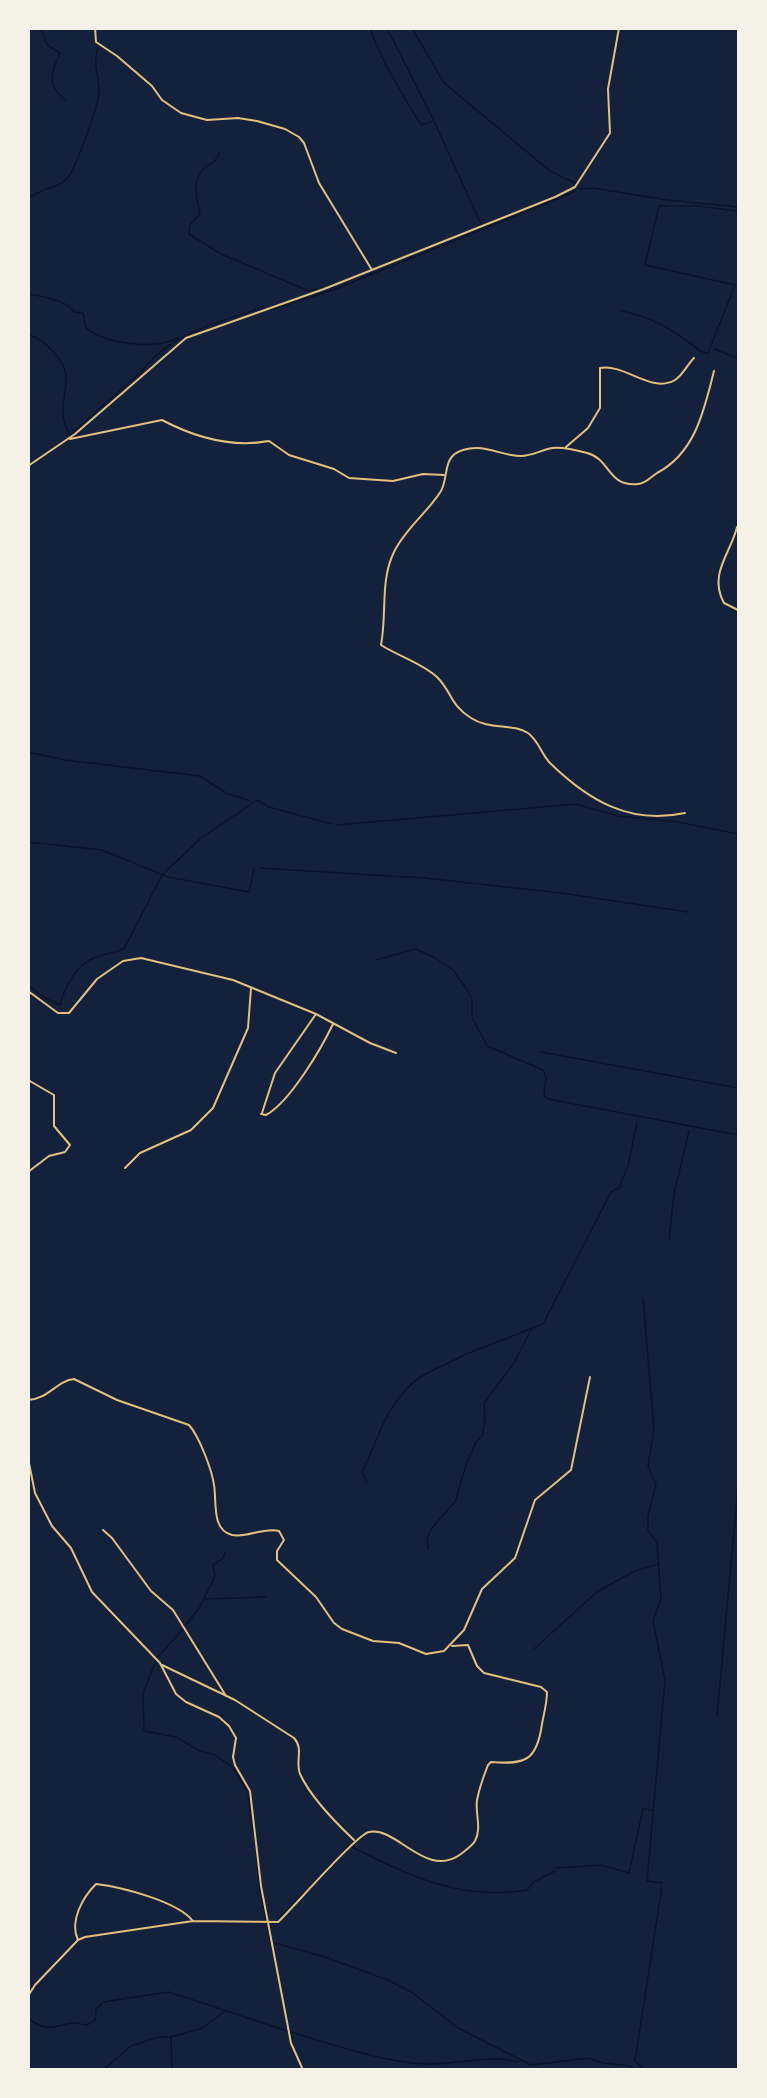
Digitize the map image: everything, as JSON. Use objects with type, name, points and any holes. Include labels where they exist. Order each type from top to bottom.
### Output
[{"type":"street","points":[[95,28],[96,42],[121,58],[152,86],[162,100],[181,113],[207,120],[238,118],[262,122],[285,129],[299,137],[306,147],[319,183],[372,270]]},
{"type":"street","points":[[28,466],[64,441],[186,338],[372,270],[575,187],[610,133],[608,89],[619,28]]},
{"type":"street","points":[[565,448],[588,428],[600,408],[600,368],[632,374],[648,381],[669,383],[681,375],[694,358]]},
{"type":"street","points":[[685,813],[668,816],[638,814],[604,805],[550,764],[536,742],[526,732],[486,726],[473,720],[454,705],[443,685],[432,673],[381,645],[388,565],[401,540],[440,492],[449,460],[454,454],[469,448],[485,447],[523,456],[565,448],[589,453],[606,465],[611,476],[621,483],[640,484],[671,466],[688,447],[704,408],[714,371]]},
{"type":"street","points":[[64,441],[78,436],[105,434],[162,420],[186,434],[254,445],[269,441],[290,456],[334,469],[350,478],[393,481],[423,474],[445,476]]},
{"type":"street","points":[[737,527],[735,537],[724,554],[718,581],[724,603],[738,610]]},
{"type":"street","points":[[28,991],[58,1013],[69,1013],[97,979],[123,961],[137,957],[217,975],[316,1014],[396,1053]]},
{"type":"street","points":[[125,1167],[140,1153],[191,1130],[213,1108],[248,1028],[250,988]]},
{"type":"street","points":[[316,1014],[275,1073],[263,1115],[284,1103],[320,1049],[333,1024]]},
{"type":"street","points":[[28,1080],[54,1095],[54,1126],[70,1145],[65,1152],[49,1156],[28,1172]]},
{"type":"street","points":[[28,1400],[42,1396],[69,1379],[74,1379],[117,1400],[187,1423],[195,1432],[212,1478],[216,1514],[222,1528],[235,1535],[272,1530],[281,1533],[284,1540],[277,1551],[277,1560],[321,1603],[337,1626],[368,1639],[399,1643],[426,1654],[437,1655],[452,1646],[467,1624],[482,1589],[510,1564],[519,1550],[536,1500],[571,1470],[590,1377]]},
{"type":"street","points":[[28,1458],[35,1493],[52,1526],[71,1548],[92,1592],[160,1663],[176,1694],[186,1702],[219,1717],[229,1726],[236,1738],[233,1757],[250,1791],[269,1922],[293,2051],[303,2070]]},
{"type":"street","points":[[103,1530],[112,1538],[152,1591],[173,1610],[226,1696]]},
{"type":"street","points":[[28,1995],[78,1940],[193,1921],[269,1922],[280,1920],[322,1879],[354,1840],[367,1832],[377,1832],[424,1856],[450,1861],[475,1840],[479,1824],[477,1798],[489,1763],[516,1764],[527,1759],[537,1749],[546,1705],[546,1690],[489,1675],[477,1666],[470,1646],[452,1646]]},
{"type":"street","points":[[160,1663],[226,1696],[296,1740],[299,1746],[301,1775],[318,1801],[354,1840]]},
{"type":"street","points":[[78,1940],[75,1932],[79,1908],[96,1884],[128,1891],[182,1909],[193,1921]]},
{"type":"waterway","points":[[41,28],[47,45],[60,53],[58,58]]},
{"type":"waterway","points":[[370,28],[387,67],[421,125],[433,121]]},
{"type":"waterway","points":[[387,28],[434,121],[481,224]]},
{"type":"waterway","points":[[412,28],[444,83],[550,171],[575,183]]},
{"type":"waterway","points":[[28,199],[66,180],[75,165],[99,94],[96,65],[98,48]]},
{"type":"waterway","points":[[57,60],[52,73],[52,83],[65,100]]},
{"type":"waterway","points":[[219,153],[215,161],[207,166],[198,177],[196,195],[200,214],[190,225],[189,234],[221,254],[309,291],[317,289]]},
{"type":"waterway","points":[[579,189],[593,188],[667,200],[738,207]]},
{"type":"waterway","points":[[270,310],[333,290],[576,191]]},
{"type":"waterway","points":[[621,311],[654,321],[702,352],[708,353],[735,285],[645,265],[659,206],[698,206],[738,211]]},
{"type":"waterway","points":[[28,294],[54,299],[66,304],[74,312],[83,313],[86,328],[105,338],[144,344],[168,342],[178,338]]},
{"type":"waterway","points":[[28,335],[46,345],[57,356],[64,369],[66,383],[63,412],[70,435],[153,359],[181,338],[213,324],[264,307]]},
{"type":"waterway","points":[[714,349],[738,358]]},
{"type":"waterway","points":[[28,752],[65,760],[200,776],[226,793],[250,801]]},
{"type":"waterway","points":[[28,985],[43,997],[60,1005],[65,990],[78,969],[91,959],[125,947],[162,875],[201,838],[257,800],[269,807],[332,824]]},
{"type":"waterway","points":[[337,825],[576,804],[618,816],[678,822],[738,834]]},
{"type":"waterway","points":[[28,842],[102,850],[168,877],[249,892],[254,869]]},
{"type":"waterway","points":[[260,868],[424,878],[561,893],[688,912]]},
{"type":"waterway","points":[[376,960],[415,949],[434,957],[453,970],[472,999],[472,1017],[487,1046],[543,1070],[546,1078],[544,1095],[548,1099],[738,1135]]},
{"type":"waterway","points":[[541,1052],[738,1088]]},
{"type":"waterway","points":[[367,1482],[362,1473],[379,1433],[392,1407],[410,1385],[422,1376],[464,1355],[543,1324],[611,1192],[619,1188],[628,1166],[637,1122]]},
{"type":"waterway","points":[[669,1240],[674,1194],[689,1131]]},
{"type":"waterway","points":[[643,1299],[654,1428],[648,1466],[656,1485],[648,1516],[648,1531],[657,1542],[661,1599],[653,1621],[665,1680],[647,1881],[662,1883]]},
{"type":"waterway","points":[[428,1550],[427,1539],[431,1529],[455,1502],[466,1465],[476,1442],[482,1436],[485,1420],[484,1403],[514,1363],[532,1328]]},
{"type":"waterway","points":[[717,1716],[738,1488]]},
{"type":"waterway","points":[[185,1626],[200,1607],[215,1576],[213,1565],[223,1558],[225,1552]]},
{"type":"waterway","points":[[534,1649],[598,1591],[635,1571],[659,1564]]},
{"type":"waterway","points":[[204,1599],[266,1597]]},
{"type":"waterway","points":[[157,1658],[183,1629]]},
{"type":"waterway","points":[[156,1660],[143,1693],[144,1731],[176,1737],[198,1750],[215,1755],[231,1766],[248,1791],[250,1812]]},
{"type":"waterway","points":[[556,1868],[601,1865],[629,1873],[643,1809],[653,1810]]},
{"type":"waterway","points":[[250,1814],[253,1831]]},
{"type":"waterway","points":[[255,1838],[259,1885],[266,1920]]},
{"type":"waterway","points":[[343,1852],[349,1845]]},
{"type":"waterway","points":[[352,1847],[415,1876],[457,1889],[480,1892],[527,1890],[534,1882],[555,1871]]},
{"type":"waterway","points":[[645,2070],[635,2061],[662,1886]]},
{"type":"waterway","points":[[276,1921],[304,1893]]},
{"type":"waterway","points":[[267,1923],[270,1943]]},
{"type":"waterway","points":[[275,1943],[328,1958],[390,1981],[413,1993],[458,2028],[531,2065],[589,2058],[603,2063],[630,2066],[635,2070]]},
{"type":"waterway","points":[[28,2019],[46,2027],[74,2023],[87,2025],[95,2020],[96,2009],[103,2002],[169,1992],[287,2031]]},
{"type":"waterway","points":[[103,2070],[131,2046],[159,2037],[171,2037],[202,2028],[225,2011]]},
{"type":"waterway","points":[[293,2045],[291,2032],[359,2052],[411,2063],[439,2064],[485,2059],[519,2062]]},
{"type":"waterway","points":[[171,2038],[172,2070]]}]
